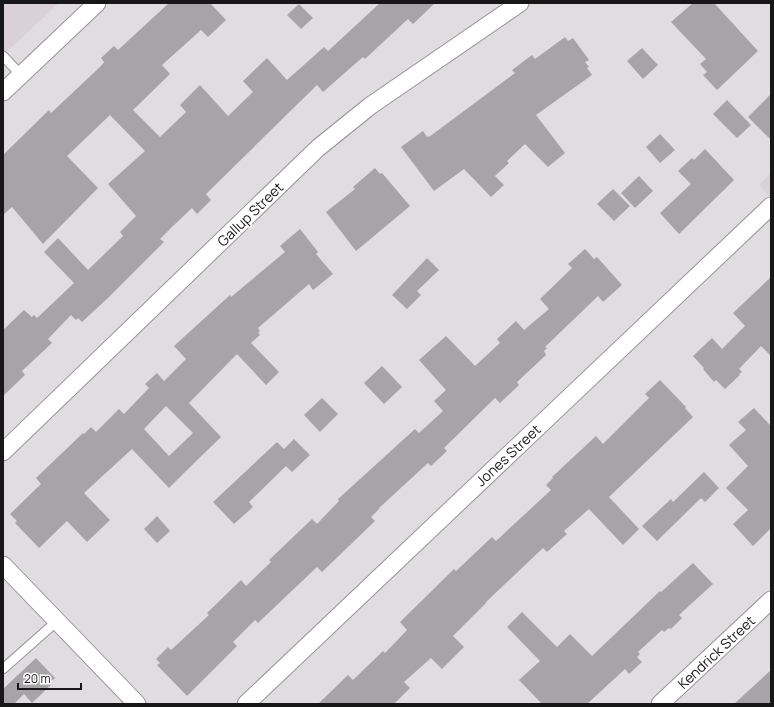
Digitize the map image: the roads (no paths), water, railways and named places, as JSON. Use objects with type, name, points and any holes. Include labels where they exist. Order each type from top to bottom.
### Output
[{"type":"street","points":[[3,92],[97,3]]},
{"type":"street","name":"Gallup Street","points":[[3,452],[318,148],[370,106],[520,3]]},
{"type":"street","name":"Jones Street","points":[[246,704],[771,206]]},
{"type":"street","points":[[3,565],[137,704]]},
{"type":"street","name":"Kendrick Street","points":[[660,704],[771,600]]},
{"type":"lane","points":[[3,56],[21,75]]},
{"type":"lane","points":[[3,669],[57,621]]}]
